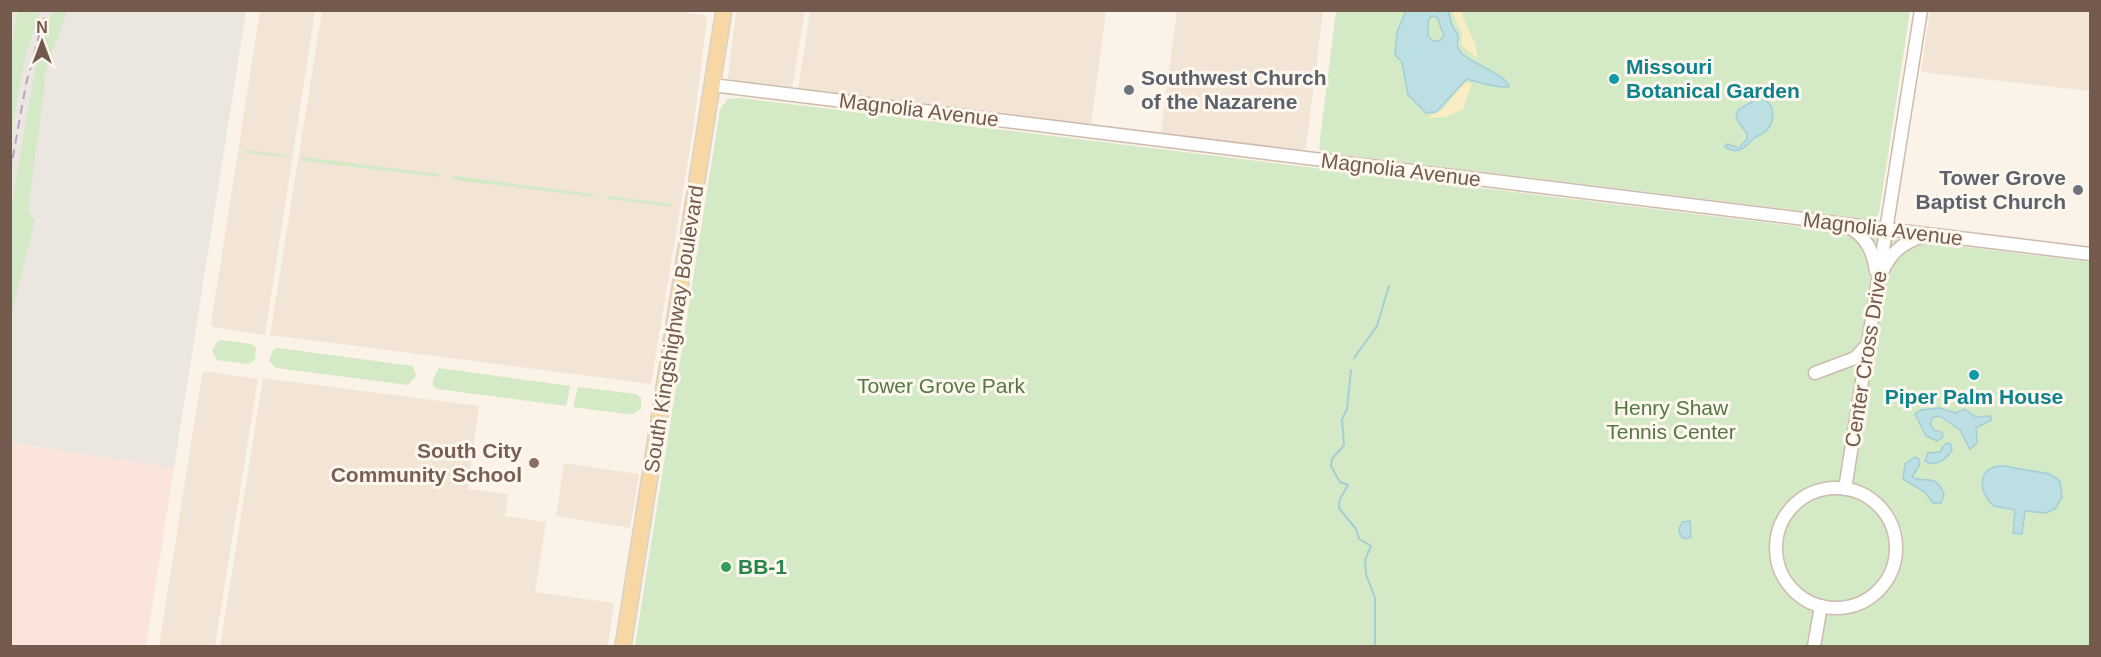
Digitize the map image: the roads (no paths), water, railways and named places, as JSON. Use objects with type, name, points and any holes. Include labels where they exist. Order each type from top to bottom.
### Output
[{"type":"main road","name":"South Kingshighway Boulevard","points":[[623,646],[724,10]]},
{"type":"street","name":"Center Cross Drive","points":[[1845,489],[1921,10]]},
{"type":"street","name":"Magnolia Avenue","points":[[711,85],[2091,254]]},
{"type":"street","points":[[1844,224],[1861,235],[1868,245],[1878,282]]},
{"type":"street","points":[[1878,282],[1894,252],[1910,241],[1928,235]]},
{"type":"street","points":[[1815,373],[1855,358],[1868,344]]},
{"type":"street","points":[[1845,489],[1868,497],[1886,514],[1895,536],[1895,561],[1886,582],[1869,598],[1842,607],[1821,606],[1801,596],[1786,581],[1777,556],[1778,536],[1789,512],[1804,498],[1824,490],[1845,489]]},
{"type":"street","points":[[1814,646],[1821,606]]},
{"type":"water","points":[[1406,11],[1448,11],[1458,35],[1457,46],[1462,53],[1501,77],[1509,87],[1494,86],[1467,79],[1436,112],[1426,113],[1408,95],[1402,62],[1395,55],[1397,32]],"holes":[[[1431,16],[1437,17],[1444,36],[1439,41],[1433,41],[1428,36],[1428,21]]]},
{"type":"water","points":[[1764,99],[1771,106],[1773,114],[1766,131],[1741,149],[1734,150],[1725,147],[1727,144],[1739,148],[1747,139],[1747,134],[1736,118],[1738,110],[1755,100]]},
{"type":"water","points":[[1939,408],[1956,413],[1964,409],[1976,417],[1991,416],[1991,420],[1976,428],[1977,443],[1970,449],[1960,430],[1940,416],[1933,417],[1930,424],[1934,430],[1942,432],[1943,437],[1937,441],[1926,436],[1915,414],[1921,410]]},
{"type":"water","points":[[1950,443],[1952,450],[1944,459],[1933,464],[1925,461],[1928,453],[1940,452],[1945,444]]},
{"type":"water","points":[[1915,457],[1919,459],[1920,464],[1912,477],[1937,483],[1944,494],[1941,503],[1933,503],[1925,492],[1903,479],[1905,464]]},
{"type":"water","points":[[2004,466],[2050,474],[2060,481],[2062,497],[2055,509],[2046,513],[2025,511],[2022,534],[2013,533],[2015,510],[1994,506],[1988,500],[1983,487],[1982,480],[1989,470]]},
{"type":"water","points":[[1690,521],[1691,537],[1685,539],[1679,529],[1683,522]]},
{"type":"waterway","points":[[1354,358],[1377,326],[1389,286]]},
{"type":"waterway","points":[[1351,370],[1347,409],[1342,419],[1344,445],[1332,459],[1331,466],[1340,482],[1348,485],[1340,499],[1339,508],[1356,529],[1359,539],[1371,546],[1365,560],[1366,574],[1375,598],[1375,646]]},
{"type":"railway","points":[[10,173],[26,84],[46,10]]},
{"type":"place","name":"Missouri Botanical Garden","points":[[1614,79]]},
{"type":"place","name":"Southwest Church of the Nazarene","points":[[1129,90]]},
{"type":"place","name":"Tower Grove Baptist Church","points":[[2078,190]]},
{"type":"place","name":"Piper Palm House","points":[[1974,375]]},
{"type":"place","name":"South City Community School","points":[[534,463]]},
{"type":"place","name":"BB-1","points":[[726,567]]},
{"type":"park label","name":"Tower Grove Park","points":[[941,386]]},
{"type":"park label","name":"Henry Shaw Tennis Center","points":[[1671,420]]}]
